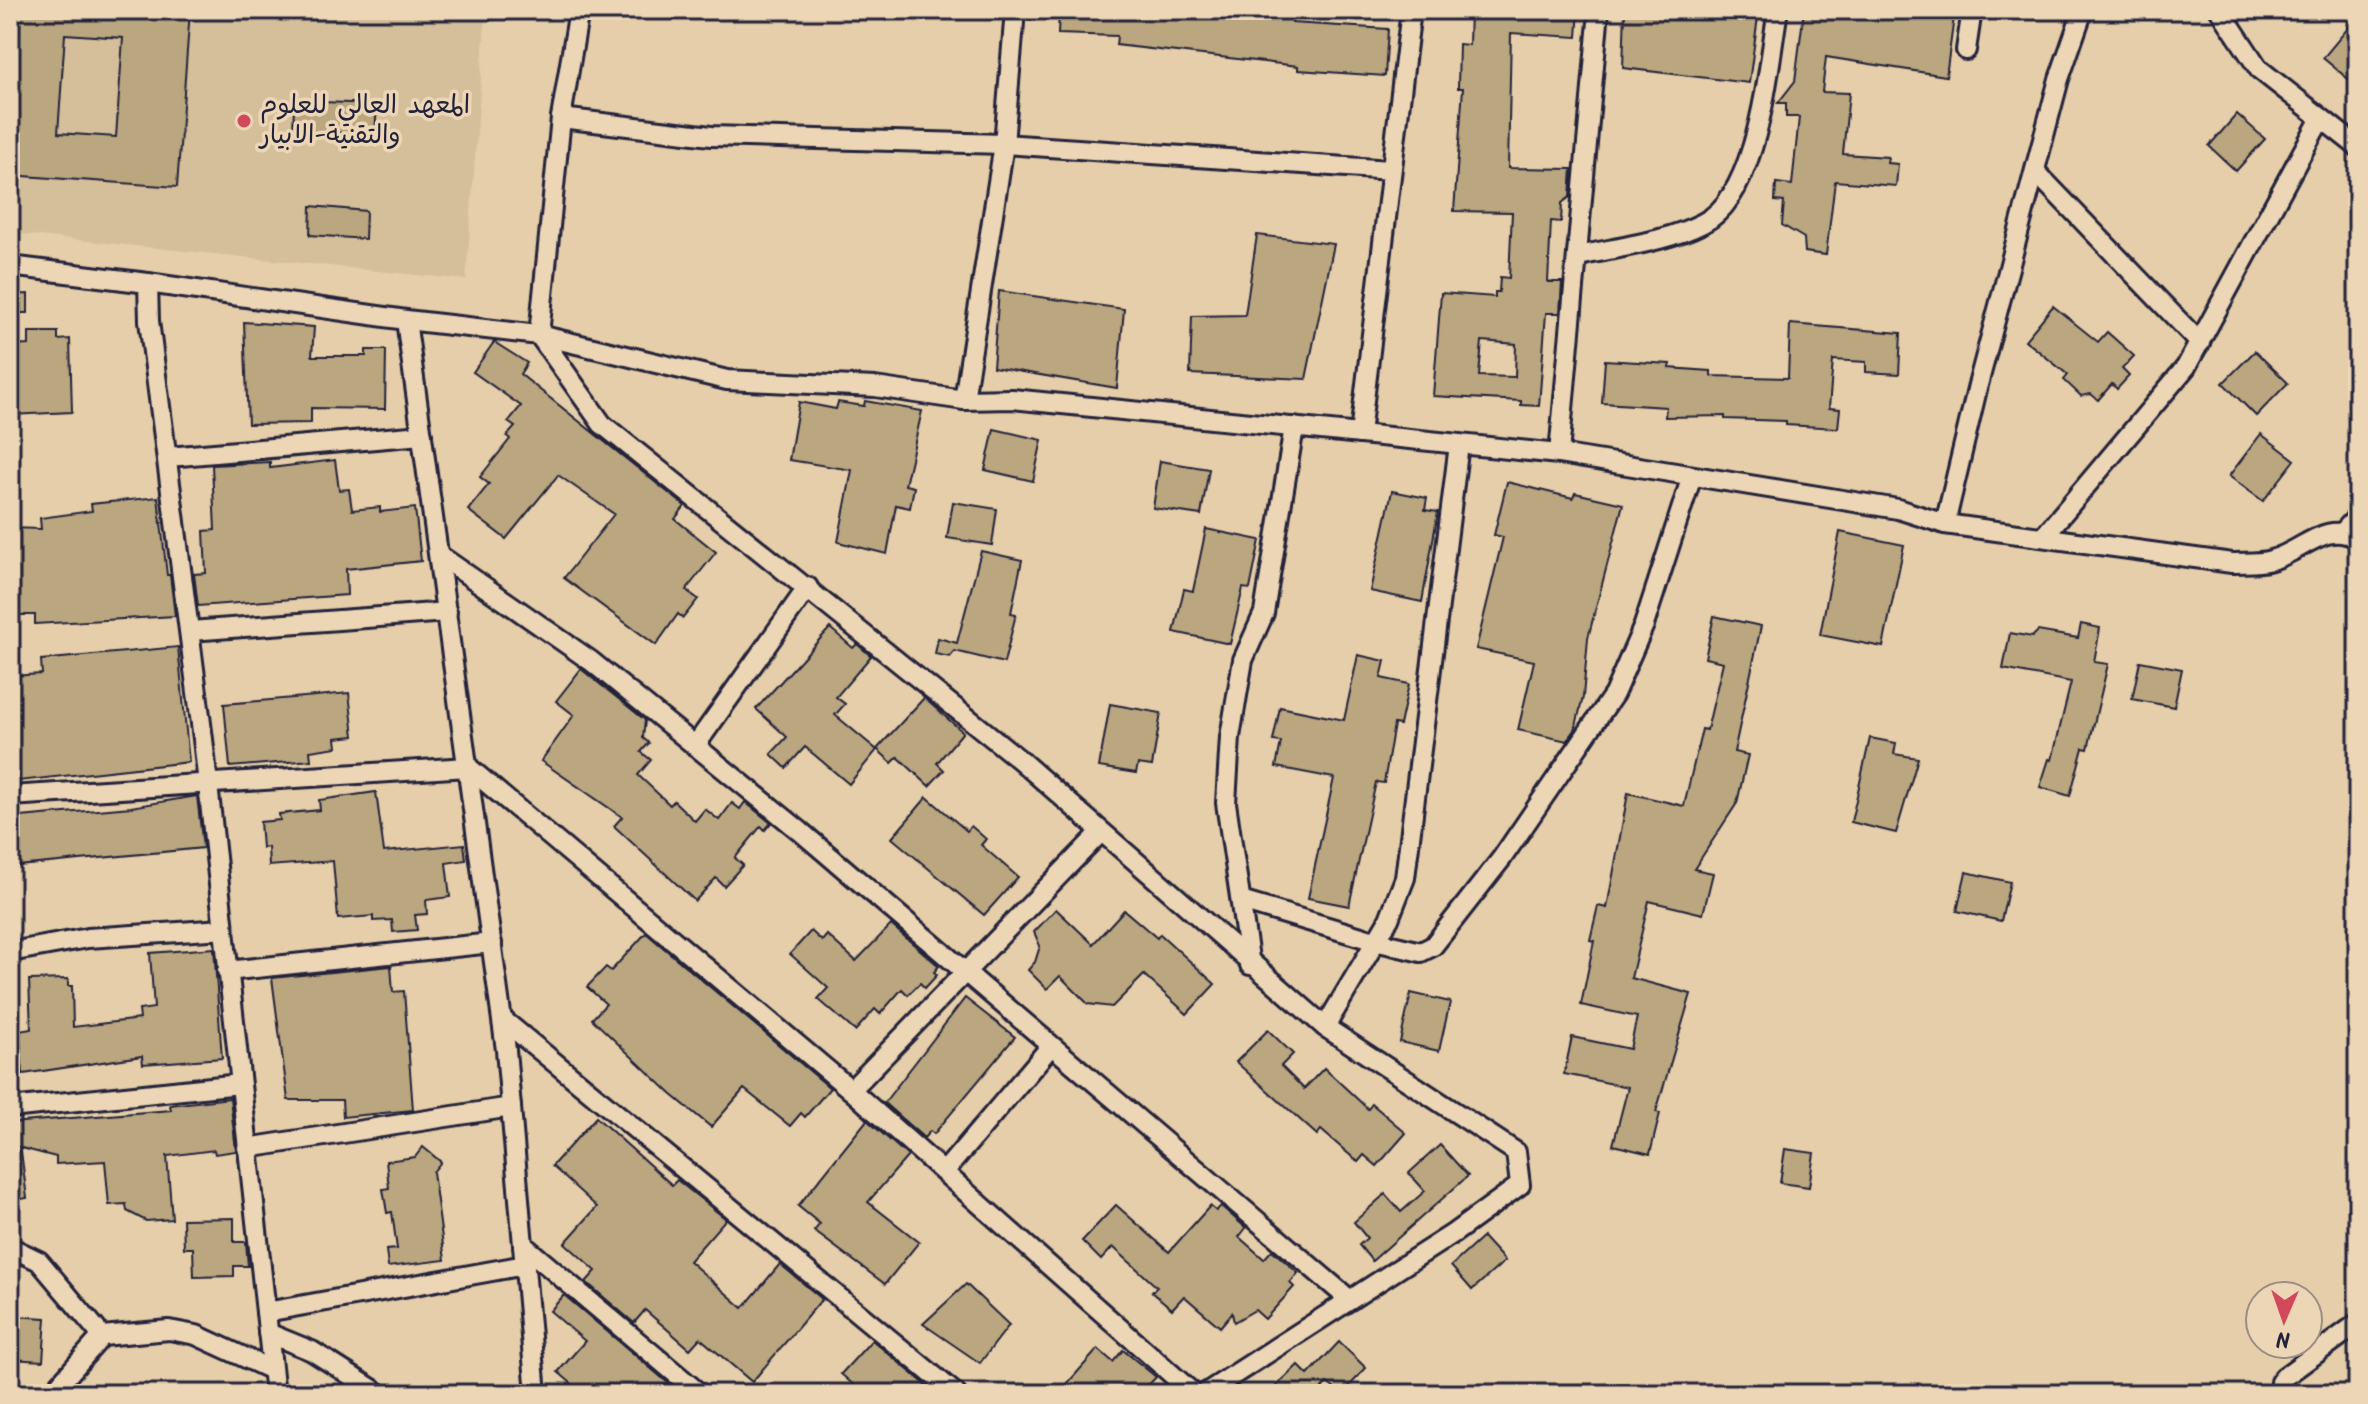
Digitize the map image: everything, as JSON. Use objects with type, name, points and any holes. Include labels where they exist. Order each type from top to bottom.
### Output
[{"type":"street","points":[[579,10],[561,118],[539,335],[602,424],[1020,760],[1250,965],[1325,1027],[1516,1152],[1521,1168],[1520,1185],[1204,1394]]},
{"type":"street","points":[[964,400],[1004,144],[1015,10]]},
{"type":"street","points":[[1360,434],[1411,10]]},
{"type":"street","points":[[1559,454],[1599,10]]},
{"type":"street","points":[[1579,256],[1671,235],[1703,223],[1723,211],[1751,155],[1778,10]]},
{"type":"street","points":[[1966,50],[1972,10]]},
{"type":"street","points":[[1945,524],[2059,79],[2083,10]]},
{"type":"street","points":[[2220,10],[2259,69],[2358,147]]},
{"type":"street","points":[[561,118],[711,136],[1004,144],[1391,170]]},
{"type":"street","points":[[2043,537],[2186,367],[2321,118]]},
{"type":"street","points":[[2035,171],[2200,343]]},
{"type":"street","points":[[10,266],[539,335],[727,380],[875,387],[964,400],[1012,399],[1559,454],[1898,509],[1945,524],[2232,563],[2269,561],[2324,532],[2351,535],[2358,516]]},
{"type":"street","points":[[148,283],[149,321],[190,631],[275,1394]]},
{"type":"street","points":[[406,320],[502,1019],[536,1394]]},
{"type":"street","points":[[1250,965],[1226,803],[1230,737],[1243,660],[1264,613],[1294,427]]},
{"type":"street","points":[[168,457],[422,435]]},
{"type":"street","points":[[1325,1027],[1389,919],[1405,878],[1414,827],[1431,659],[1459,444]]},
{"type":"street","points":[[1241,901],[1421,952],[1433,946],[1502,858],[1614,694],[1644,625],[1692,476]]},
{"type":"street","points":[[439,555],[591,661],[695,746],[1350,1300]]},
{"type":"street","points":[[695,746],[808,587]]},
{"type":"street","points":[[190,631],[447,612]]},
{"type":"street","points":[[10,796],[468,767],[851,1090],[1194,1394]]},
{"type":"street","points":[[851,1090],[1101,832]]},
{"type":"street","points":[[10,952],[88,938],[224,929]]},
{"type":"street","points":[[227,971],[492,943]]},
{"type":"street","points":[[502,1019],[956,1394]]},
{"type":"street","points":[[944,1172],[1051,1046]]},
{"type":"street","points":[[10,1108],[240,1084]]},
{"type":"street","points":[[247,1148],[511,1107]]},
{"type":"street","points":[[523,1245],[700,1394]]},
{"type":"street","points":[[10,1247],[39,1261],[102,1336]]},
{"type":"street","points":[[266,1312],[525,1265]]},
{"type":"street","points":[[2282,1394],[2280,1382],[2284,1377],[2358,1323]]},
{"type":"street","points":[[51,1394],[102,1336],[169,1330],[196,1335],[272,1370]]},
{"type":"street","points":[[268,1333],[312,1351],[380,1394]]},
{"type":"shaded area","name":"المعهد العالي للعلوم والتقنية-الابيار","points":[[10,10],[486,10],[466,280],[10,233]]},
{"type":"building","points":[[21,10],[190,10],[177,187],[10,175]],"holes":[[[65,34],[123,38],[116,137],[58,133]]]},
{"type":"building","points":[[1059,10],[1210,10],[1243,14],[1244,10],[1255,10],[1294,15],[1292,23],[1388,29],[1385,76],[1298,70],[1298,66],[1116,45],[1117,36],[1058,34]]},
{"type":"building","points":[[1470,10],[1579,10],[1577,37],[1511,33],[1508,168],[1572,169],[1570,197],[1562,203],[1561,222],[1551,221],[1548,282],[1562,282],[1560,313],[1546,313],[1539,406],[1521,405],[1521,401],[1433,396],[1441,293],[1495,297],[1495,292],[1499,292],[1500,277],[1509,278],[1512,212],[1454,211],[1463,88],[1458,88],[1459,44],[1469,45]],"holes":[[[1482,341],[1516,344],[1515,377],[1479,376]]]},
{"type":"building","points":[[1625,10],[1759,10],[1749,83],[1623,68]]},
{"type":"building","points":[[1804,10],[1955,10],[1946,76],[1826,57],[1822,92],[1849,93],[1843,154],[1888,157],[1887,163],[1898,164],[1896,186],[1835,181],[1826,255],[1805,252],[1804,238],[1782,225],[1784,202],[1775,201],[1776,183],[1792,185],[1799,117],[1786,117],[1786,103],[1778,103],[1795,81]]},
{"type":"building","points":[[2358,16],[2358,87],[2323,58]]},
{"type":"building","points":[[321,102],[377,104],[375,134],[293,131],[294,105],[320,106]]},
{"type":"building","points":[[2237,114],[2265,139],[2236,171],[2209,146]]},
{"type":"building","points":[[311,206],[366,211],[365,239],[310,235]]},
{"type":"building","points":[[1257,235],[1334,244],[1306,379],[1190,374],[1192,316],[1245,315]]},
{"type":"building","points":[[999,291],[1124,309],[1117,388],[993,367]]},
{"type":"building","points":[[28,294],[28,313],[10,313],[10,295]]},
{"type":"building","points":[[2053,306],[2098,342],[2107,332],[2134,356],[2122,369],[2129,376],[2117,389],[2112,384],[2098,400],[2091,394],[2081,396],[2064,380],[2068,375],[2025,340]]},
{"type":"building","points":[[244,322],[314,327],[312,356],[366,356],[366,350],[386,350],[385,409],[311,408],[311,423],[248,424]]},
{"type":"building","points":[[1790,324],[1901,333],[1899,374],[1866,372],[1866,362],[1833,360],[1829,408],[1840,409],[1838,428],[1786,425],[1786,421],[1725,419],[1725,416],[1665,417],[1666,407],[1602,403],[1605,360],[1670,364],[1669,368],[1711,371],[1711,376],[1788,378]]},
{"type":"building","points":[[29,332],[58,332],[58,340],[70,339],[72,412],[10,415],[10,346],[29,345]]},
{"type":"building","points":[[494,342],[527,363],[520,374],[685,506],[675,519],[716,552],[686,590],[698,599],[683,618],[678,614],[656,645],[564,578],[614,514],[558,475],[506,539],[468,510],[489,484],[480,477],[510,439],[507,436],[515,427],[508,422],[521,406],[473,372]]},
{"type":"building","points":[[2255,351],[2288,383],[2256,416],[2223,383]]},
{"type":"building","points":[[865,401],[922,411],[905,485],[914,487],[910,508],[896,505],[887,554],[838,542],[852,470],[789,460],[799,402],[836,409],[838,402],[864,406]]},
{"type":"building","points":[[994,429],[1042,440],[1033,481],[985,470]]},
{"type":"building","points":[[2261,434],[2295,460],[2263,501],[2229,476]]},
{"type":"building","points":[[335,460],[339,490],[349,489],[352,510],[380,507],[380,512],[415,508],[421,561],[346,569],[347,595],[198,606],[194,574],[206,573],[204,531],[215,530],[212,465],[270,462],[270,468]]},
{"type":"building","points":[[1160,461],[1209,469],[1201,515],[1153,508]]},
{"type":"building","points":[[1507,482],[1573,498],[1575,493],[1623,504],[1588,638],[1583,697],[1575,730],[1567,741],[1518,730],[1534,661],[1476,649],[1503,537],[1494,535]]},
{"type":"building","points":[[1392,491],[1427,498],[1425,510],[1438,512],[1422,602],[1370,591]]},
{"type":"building","points":[[158,497],[175,616],[35,624],[35,615],[10,615],[10,528],[41,529],[40,518],[92,511],[91,504]]},
{"type":"building","points":[[953,502],[997,509],[992,545],[947,538]]},
{"type":"building","points":[[1206,529],[1260,540],[1250,589],[1243,588],[1230,644],[1174,632],[1184,589],[1193,591]]},
{"type":"building","points":[[1840,532],[1904,545],[1883,647],[1820,635]]},
{"type":"building","points":[[981,551],[1022,560],[1011,613],[1016,614],[1004,663],[955,651],[950,657],[935,654],[938,638],[957,643]]},
{"type":"building","points":[[1714,616],[1761,626],[1734,752],[1748,755],[1737,803],[1694,869],[1713,873],[1703,914],[1649,901],[1631,978],[1691,994],[1656,1112],[1660,1113],[1650,1154],[1613,1145],[1628,1087],[1564,1074],[1572,1037],[1630,1049],[1637,1017],[1581,1005],[1594,941],[1590,940],[1598,906],[1607,908],[1628,793],[1684,806],[1702,729],[1707,730],[1723,662],[1705,658]]},
{"type":"building","points":[[2081,624],[2100,628],[2094,662],[2108,664],[2088,749],[2083,748],[2070,796],[2040,787],[2049,759],[2052,760],[2071,682],[2003,669],[2010,633],[2032,637],[2038,631],[2078,638]]},
{"type":"building","points":[[830,628],[853,648],[857,644],[871,656],[836,697],[845,704],[835,715],[877,750],[849,784],[805,747],[786,768],[771,754],[787,737],[756,709]]},
{"type":"building","points":[[178,647],[189,762],[10,782],[10,676],[42,674],[41,660]]},
{"type":"building","points":[[1358,655],[1385,661],[1381,678],[1409,684],[1400,725],[1394,724],[1384,783],[1376,782],[1349,906],[1308,898],[1334,778],[1276,767],[1281,742],[1273,741],[1280,707],[1344,720]]},
{"type":"building","points":[[2140,661],[2182,669],[2174,707],[2132,699]]},
{"type":"building","points":[[581,669],[645,720],[643,738],[649,743],[641,752],[651,760],[638,775],[670,805],[674,801],[695,821],[705,809],[719,820],[732,803],[740,809],[745,802],[771,823],[765,830],[761,826],[735,858],[743,865],[724,886],[716,878],[695,901],[614,826],[622,817],[541,761],[574,715],[556,701]]},
{"type":"building","points":[[349,693],[354,736],[336,738],[337,747],[310,751],[311,760],[230,767],[224,704]]},
{"type":"building","points":[[924,698],[963,732],[937,763],[944,770],[929,786],[898,757],[892,763],[877,749]]},
{"type":"building","points":[[1110,704],[1161,713],[1152,766],[1138,764],[1136,773],[1099,767]]},
{"type":"building","points":[[1870,738],[1896,743],[1894,754],[1918,758],[1896,833],[1851,822]]},
{"type":"building","points":[[376,792],[384,852],[464,844],[466,860],[446,863],[450,897],[426,900],[427,914],[415,915],[417,930],[393,932],[392,920],[373,921],[373,916],[338,919],[333,861],[269,866],[268,847],[262,848],[260,822],[280,820],[279,814],[320,810],[319,800]]},
{"type":"building","points":[[197,796],[203,848],[17,866],[18,861],[10,862],[10,818],[131,807]]},
{"type":"building","points":[[927,797],[967,831],[971,826],[986,839],[981,845],[1018,877],[984,915],[892,838]]},
{"type":"building","points":[[1966,872],[2010,882],[2001,921],[1957,911]]},
{"type":"building","points":[[1056,909],[1093,944],[1124,910],[1157,938],[1160,934],[1215,984],[1187,1014],[1144,975],[1112,1007],[1088,1004],[1060,976],[1047,989],[1028,970],[1035,962],[1040,946],[1034,932]]},
{"type":"building","points":[[891,925],[939,966],[934,972],[937,975],[925,988],[920,983],[908,995],[902,989],[880,1014],[875,1009],[855,1031],[818,999],[828,988],[790,954],[811,931],[822,941],[827,935],[856,961]]},
{"type":"building","points":[[646,933],[830,1088],[805,1117],[801,1113],[790,1126],[744,1089],[711,1127],[671,1094],[592,1019],[606,1004],[587,987],[606,967],[611,971]]},
{"type":"building","points":[[214,948],[222,1058],[143,1064],[142,1056],[23,1074],[19,1031],[31,1029],[29,980],[68,979],[68,986],[72,986],[73,1027],[140,1019],[139,1010],[154,1008],[150,953]]},
{"type":"building","points":[[391,966],[393,992],[404,991],[413,1110],[343,1117],[342,1100],[288,1100],[272,978]]},
{"type":"building","points":[[1411,993],[1450,1002],[1439,1051],[1400,1042]]},
{"type":"building","points":[[965,998],[1015,1037],[934,1134],[930,1131],[924,1138],[884,1103]]},
{"type":"building","points":[[1268,1030],[1293,1054],[1281,1066],[1304,1089],[1324,1068],[1368,1109],[1372,1104],[1406,1133],[1377,1166],[1364,1155],[1358,1162],[1321,1130],[1317,1135],[1236,1062]]},
{"type":"building","points":[[230,1098],[236,1151],[215,1154],[214,1150],[167,1156],[172,1219],[146,1221],[127,1211],[126,1204],[109,1205],[105,1161],[56,1164],[56,1157],[10,1145],[10,1123],[171,1110],[170,1105]]},
{"type":"building","points":[[596,1117],[672,1185],[677,1180],[726,1219],[689,1261],[743,1308],[780,1264],[822,1299],[752,1382],[700,1338],[690,1349],[645,1310],[634,1323],[586,1282],[596,1271],[565,1243],[597,1207],[552,1166]]},
{"type":"building","points":[[867,1120],[908,1156],[868,1202],[919,1242],[885,1284],[814,1231],[820,1224],[798,1206]]},
{"type":"building","points":[[1440,1145],[1468,1176],[1372,1261],[1359,1245],[1367,1238],[1354,1222],[1385,1194],[1401,1212],[1425,1191],[1409,1173]]},
{"type":"building","points":[[423,1147],[441,1162],[433,1172],[445,1260],[388,1267],[386,1250],[397,1249],[392,1212],[387,1213],[383,1189],[389,1188],[386,1161],[415,1157]]},
{"type":"building","points":[[1785,1149],[1814,1153],[1809,1187],[1780,1183]]},
{"type":"building","points":[[10,1151],[21,1151],[27,1198],[10,1201]]},
{"type":"building","points":[[1116,1205],[1169,1252],[1210,1206],[1216,1211],[1221,1206],[1246,1228],[1239,1237],[1264,1259],[1272,1250],[1298,1273],[1290,1283],[1294,1287],[1265,1319],[1255,1310],[1234,1322],[1232,1313],[1220,1327],[1184,1296],[1172,1309],[1152,1292],[1157,1287],[1113,1247],[1101,1260],[1082,1241]]},
{"type":"building","points":[[234,1218],[234,1242],[246,1242],[248,1266],[234,1266],[234,1276],[194,1277],[193,1248],[184,1248],[183,1219]]},
{"type":"building","points":[[1483,1237],[1505,1261],[1472,1290],[1451,1266]]},
{"type":"building","points":[[966,1284],[1009,1325],[980,1363],[923,1324]]},
{"type":"building","points":[[564,1295],[681,1394],[584,1394],[558,1372],[585,1341],[550,1311]]},
{"type":"building","points":[[10,1316],[46,1318],[43,1361],[10,1359]]},
{"type":"building","points":[[872,1340],[926,1385],[918,1394],[864,1394],[841,1374]]},
{"type":"building","points":[[1339,1342],[1366,1368],[1342,1394],[1327,1383],[1322,1388],[1327,1394],[1268,1394],[1298,1365],[1308,1375]]},
{"type":"building","points":[[1098,1349],[1113,1362],[1123,1350],[1156,1377],[1145,1389],[1142,1386],[1134,1394],[1058,1394]]},
{"type":"place","name":"المعهد العالي للعلوم والتقنية-الابيار","points":[[244,121]]}]
